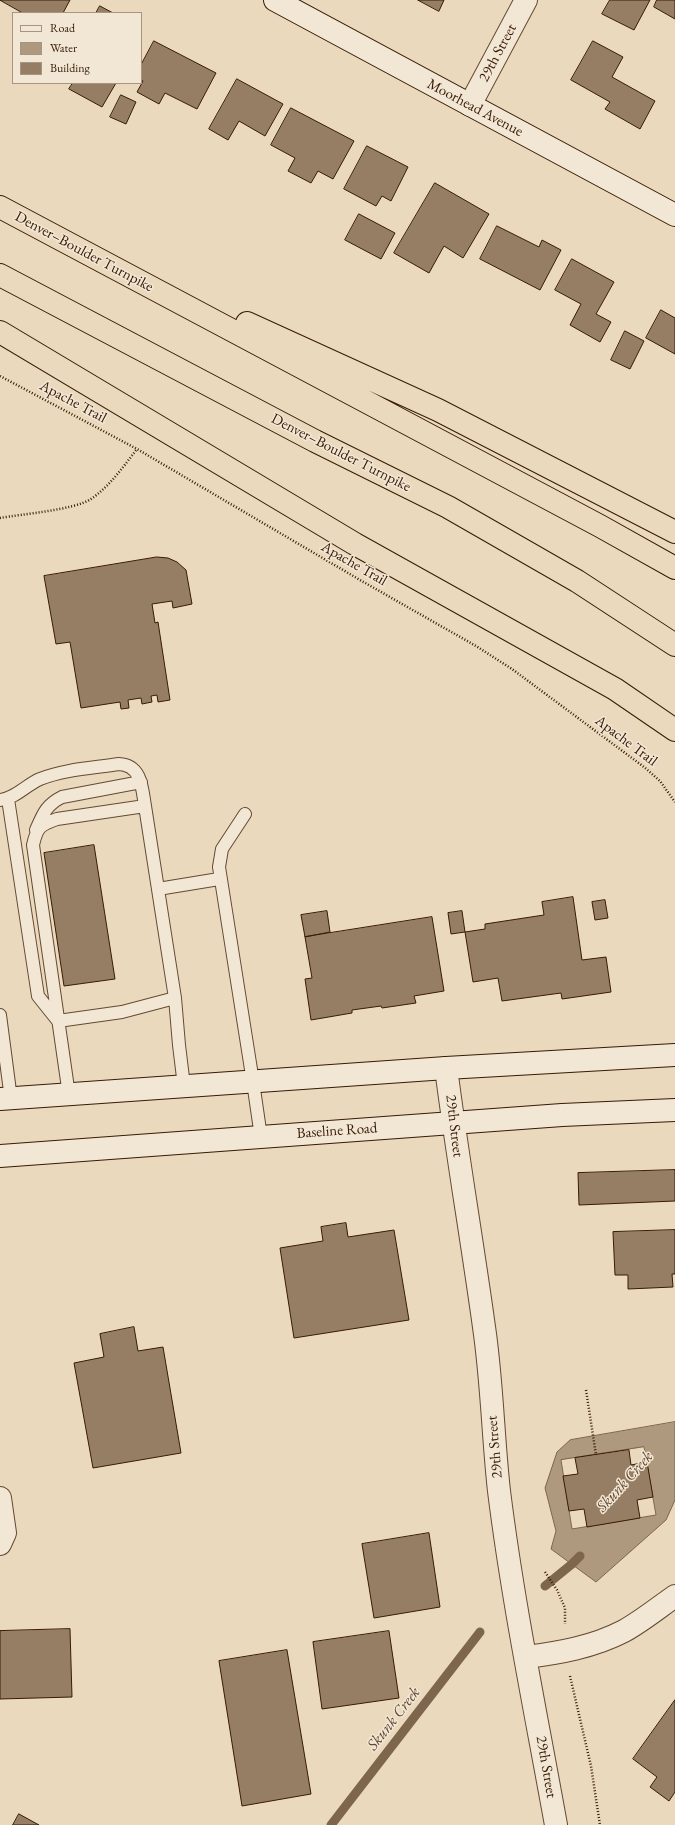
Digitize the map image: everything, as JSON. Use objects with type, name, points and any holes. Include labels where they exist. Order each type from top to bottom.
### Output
[{"type":"highway","points":[[0,206],[203,302],[438,410],[675,532]]},
{"type":"highway","name":"Denver–Boulder Turnpike","points":[[0,206],[593,522],[675,568]]},
{"type":"highway","name":"Denver–Boulder Turnpike","points":[[0,275],[315,441],[448,507],[578,581],[675,645]]},
{"type":"highway","points":[[0,332],[355,544],[615,689],[675,730]]},
{"type":"street","name":"Moorhead Avenue","points":[[275,0],[675,215]]},
{"type":"street","name":"29th Street","points":[[470,105],[526,0]]},
{"type":"street","points":[[6,1099],[446,1068],[675,1055]]},
{"type":"street","name":"29th Street","points":[[446,1068],[484,1328],[500,1492],[526,1658],[556,1825]]},
{"type":"street","name":"Baseline Road","points":[[0,1156],[570,1114],[675,1110]]},
{"type":"street","points":[[0,1498],[5,1533],[0,1544]]},
{"type":"street","points":[[526,1658],[565,1652],[597,1642],[624,1630],[675,1596]]},
{"type":"lane","points":[[58,1021],[38,996],[4,800],[39,780],[54,774],[127,764],[133,768],[141,782],[175,998],[184,1086]]},
{"type":"lane","points":[[69,1095],[33,845],[42,815],[51,802],[62,796],[141,782]]},
{"type":"lane","points":[[36,832],[44,824],[57,819],[145,806]]},
{"type":"lane","points":[[245,814],[222,849],[219,857],[220,880],[254,1082],[261,1137]]},
{"type":"lane","points":[[158,889],[220,880]]},
{"type":"lane","points":[[58,1021],[122,1012],[175,998]]},
{"type":"lane","points":[[1,1022],[6,1099]]},
{"type":"path","name":"Apache Trail","points":[[0,376],[137,449],[360,580],[476,646],[512,669],[644,767],[660,781],[675,802]]},
{"type":"path","points":[[0,518],[65,508],[90,500],[115,477],[137,449]]},
{"type":"path","points":[[586,1390],[596,1455]]},
{"type":"path","points":[[545,1572],[557,1590],[565,1608],[565,1652],[590,1766],[600,1825]]},
{"type":"water","points":[[675,1422],[675,1500],[666,1520],[596,1582],[551,1549],[556,1531],[545,1488],[557,1452],[570,1440]],"holes":[[[644,1447],[656,1515],[572,1529],[561,1460]]]},
{"type":"building","points":[[0,0],[70,0],[64,12],[21,12]]},
{"type":"building","points":[[418,0],[444,0],[439,11]]},
{"type":"building","points":[[610,0],[650,0],[634,30],[602,14]]},
{"type":"building","points":[[657,0],[675,0],[675,19],[654,7]]},
{"type":"building","points":[[100,6],[111,12],[97,12]]},
{"type":"building","points":[[154,41],[216,73],[197,109],[165,93],[159,104],[137,92],[143,81],[142,63]]},
{"type":"building","points":[[593,41],[623,57],[612,77],[655,101],[640,129],[605,109],[610,102],[571,80]]},
{"type":"building","points":[[237,79],[283,104],[265,136],[239,121],[228,140],[209,129]]},
{"type":"building","points":[[72,84],[115,84],[102,107],[69,89]]},
{"type":"building","points":[[121,95],[136,102],[126,124],[110,117]]},
{"type":"building","points":[[291,108],[354,141],[333,179],[318,171],[311,183],[288,171],[295,158],[271,145]]},
{"type":"building","points":[[367,146],[408,167],[391,201],[382,196],[376,206],[344,189]]},
{"type":"building","points":[[435,183],[489,214],[463,258],[444,246],[429,273],[394,253]]},
{"type":"building","points":[[359,214],[395,233],[381,259],[345,240]]},
{"type":"building","points":[[497,226],[539,247],[542,240],[561,250],[540,290],[480,259]]},
{"type":"building","points":[[572,259],[614,282],[596,314],[611,322],[600,342],[570,325],[581,304],[555,290]]},
{"type":"building","points":[[661,310],[675,318],[675,354],[646,338]]},
{"type":"building","points":[[625,331],[644,341],[630,369],[611,360]]},
{"type":"building","points":[[157,557],[168,558],[177,562],[186,570],[192,604],[173,608],[172,601],[152,604],[155,623],[158,622],[170,700],[158,702],[157,695],[151,696],[152,702],[142,704],[141,698],[128,700],[129,708],[121,709],[120,702],[81,708],[70,642],[56,644],[44,576]]},
{"type":"building","points":[[94,845],[115,979],[64,986],[44,853]]},
{"type":"building","points":[[573,897],[582,960],[606,957],[611,992],[562,999],[561,993],[502,1001],[498,978],[473,982],[465,932],[485,929],[485,924],[544,915],[542,902]]},
{"type":"building","points":[[605,900],[608,918],[595,920],[592,902]]},
{"type":"building","points":[[327,911],[330,932],[305,937],[301,915]]},
{"type":"building","points":[[462,911],[465,932],[451,934],[448,913]]},
{"type":"building","points":[[432,917],[444,991],[414,996],[416,1003],[382,1008],[381,1006],[352,1010],[352,1013],[311,1020],[305,979],[312,978],[305,937]]},
{"type":"building","points":[[675,1170],[675,1201],[579,1205],[578,1173]]},
{"type":"building","points":[[346,1223],[348,1237],[394,1230],[409,1320],[294,1338],[280,1248],[323,1241],[321,1227]]},
{"type":"building","points":[[675,1230],[675,1274],[672,1274],[673,1287],[628,1289],[628,1275],[615,1275],[613,1232]]},
{"type":"building","points":[[134,1327],[138,1351],[163,1347],[181,1453],[93,1468],[74,1363],[104,1357],[100,1334]]},
{"type":"building","points":[[629,1450],[631,1465],[647,1462],[653,1497],[637,1500],[640,1518],[587,1527],[584,1509],[569,1511],[563,1476],[578,1474],[575,1458]]},
{"type":"building","points":[[429,1533],[440,1607],[374,1618],[362,1544]]},
{"type":"building","points":[[70,1629],[72,1697],[0,1699],[0,1631]]},
{"type":"building","points":[[389,1631],[399,1698],[322,1709],[313,1642]]},
{"type":"building","points":[[287,1650],[311,1794],[242,1806],[219,1661]]},
{"type":"building","points":[[675,1700],[675,1792],[669,1801],[650,1787],[657,1777],[633,1759]]},
{"type":"building","points":[[19,1814],[39,1825],[13,1825]]},
{"type":"waterway","name":"Skunk Creek","points":[[545,1586],[580,1556]]},
{"type":"waterway","name":"Skunk Creek","points":[[331,1825],[480,1632]]}]
